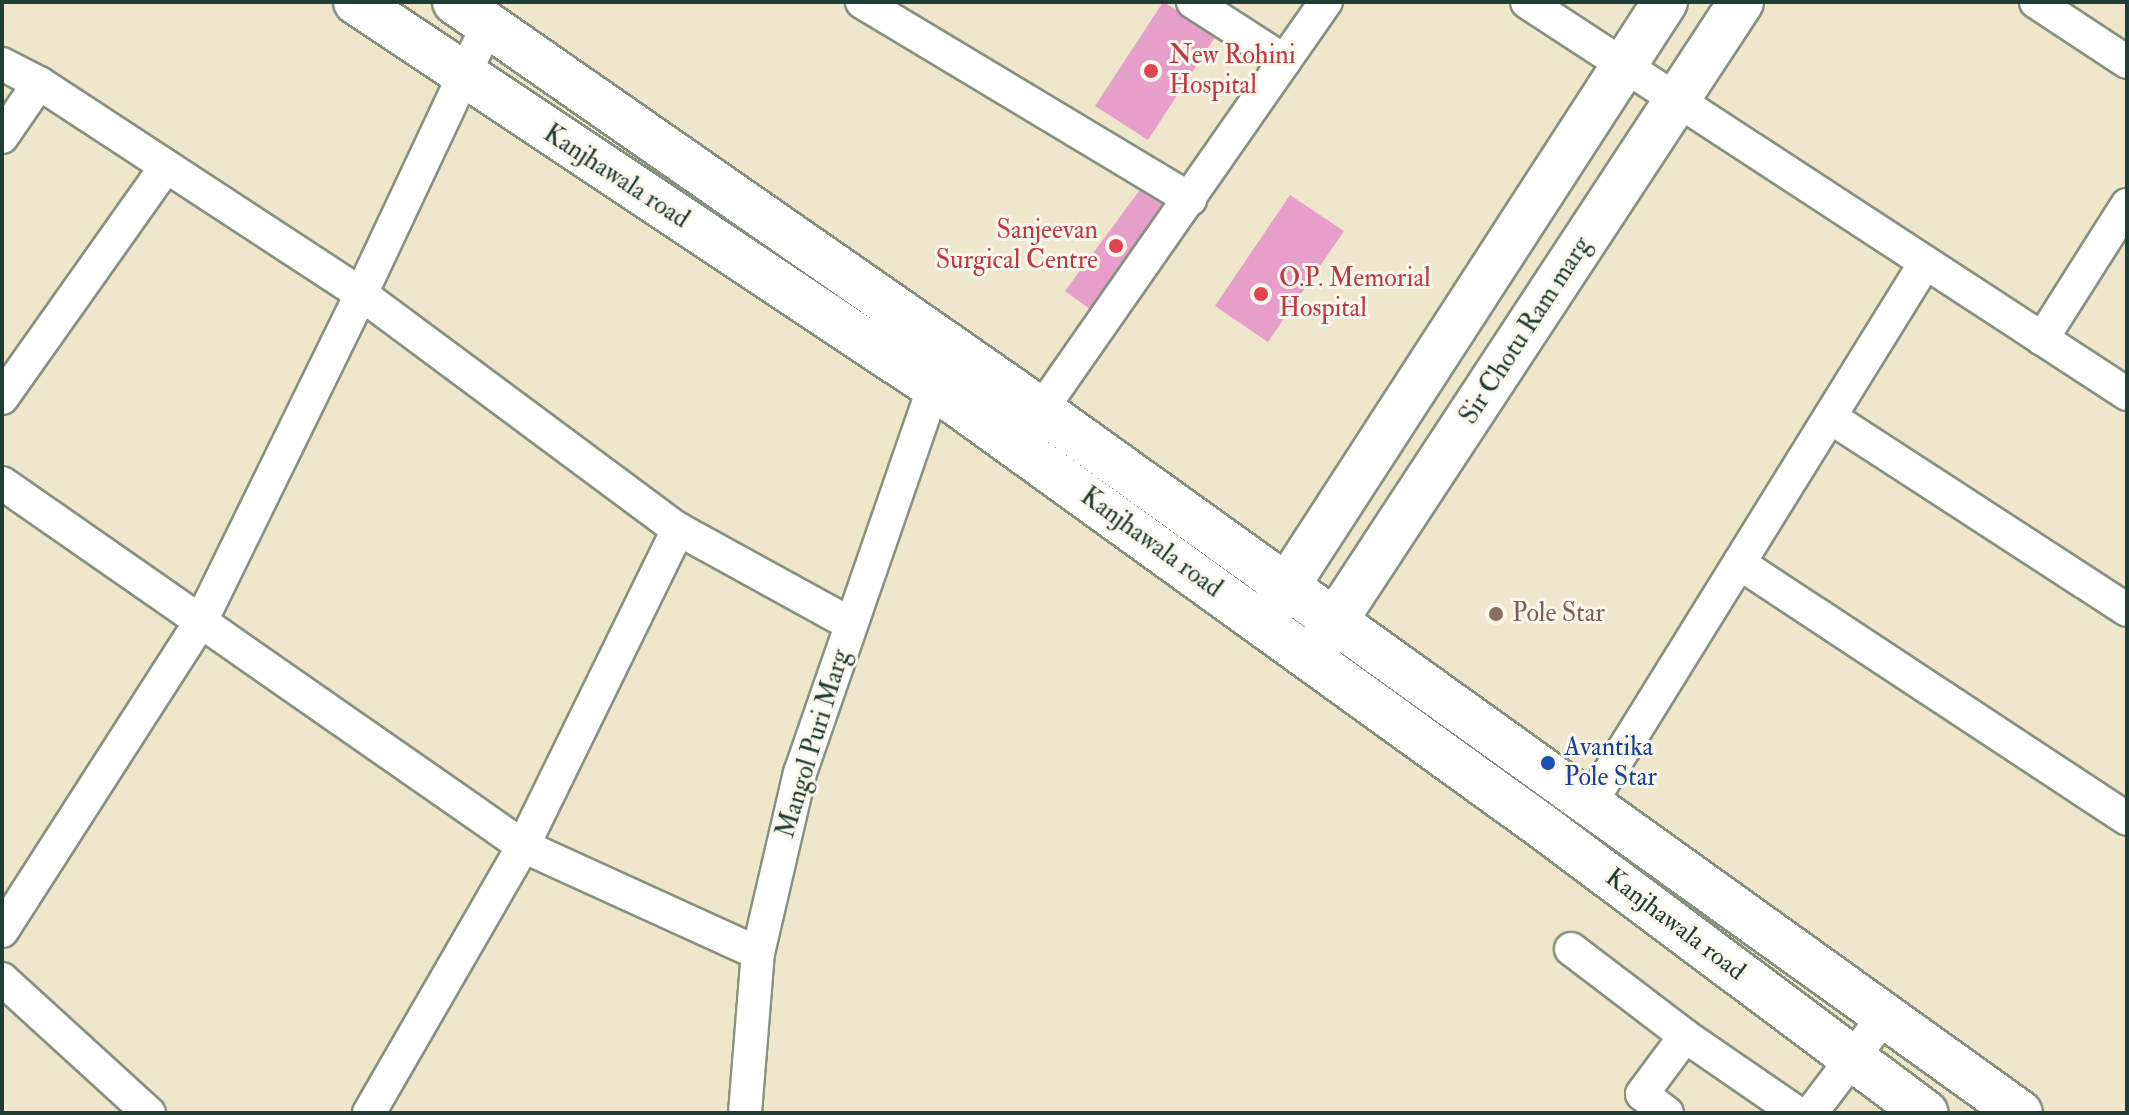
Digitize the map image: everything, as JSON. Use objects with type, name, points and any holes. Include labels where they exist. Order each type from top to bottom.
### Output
[{"type":"main road","name":"Kanjhawala road","points":[[356,2],[462,76],[934,387],[1542,826],[1926,1113]]},
{"type":"main road","points":[[1261,623],[1289,587],[1665,2]]},
{"type":"main road","name":"Sir Chotu Ram marg","points":[[1309,658],[1337,623],[1741,2]]},
{"type":"main road","name":"Kanjhawala road","points":[[472,13],[1041,410],[2020,1113]]},
{"type":"street","points":[[862,2],[1190,199]]},
{"type":"street","points":[[1193,2],[1285,61]]},
{"type":"street","points":[[1041,410],[1326,2]]},
{"type":"street","points":[[1527,2],[2127,394]]},
{"type":"street","points":[[2036,2],[2127,62]]},
{"type":"street","points":[[2,931],[200,623],[361,294],[462,76],[472,13]]},
{"type":"street","points":[[2,64],[39,83],[361,294],[678,529],[851,624]]},
{"type":"street","points":[[2,137],[39,83]]},
{"type":"street","points":[[2,398],[166,166]]},
{"type":"street","points":[[2042,339],[2127,205]]},
{"type":"street","points":[[1591,802],[1925,263]]},
{"type":"street","name":"Mangol Puri Marg","points":[[745,1113],[758,953],[800,773],[934,387]]},
{"type":"street","points":[[1830,417],[2127,610]]},
{"type":"street","points":[[2,483],[523,846],[758,953]]},
{"type":"street","points":[[369,1113],[523,846],[678,529]]},
{"type":"street","points":[[1739,563],[2127,819]]},
{"type":"street","points":[[1571,949],[1685,1036],[1797,1113]]},
{"type":"street","points":[[2,979],[149,1113]]},
{"type":"street","points":[[1811,1113],[1885,1015]]},
{"type":"street","points":[[1667,1113],[1642,1094],[1685,1036]]},
{"type":"building","points":[[1163,2],[1217,34],[1148,140],[1095,106]]},
{"type":"building","points":[[1148,179],[1180,203],[1098,315],[1065,291]]},
{"type":"building","points":[[1290,195],[1344,231],[1268,342],[1215,306]]},
{"type":"place","name":"New Rohini Hospital","points":[[1151,71]]},
{"type":"place","name":"Sanjeevan Surgical Centre","points":[[1116,246]]},
{"type":"place","name":"O.P. Memorial Hospital","points":[[1261,294]]},
{"type":"place","name":"Pole Star","points":[[1496,614]]},
{"type":"place","name":"Avantika Pole Star","points":[[1548,763]]}]
